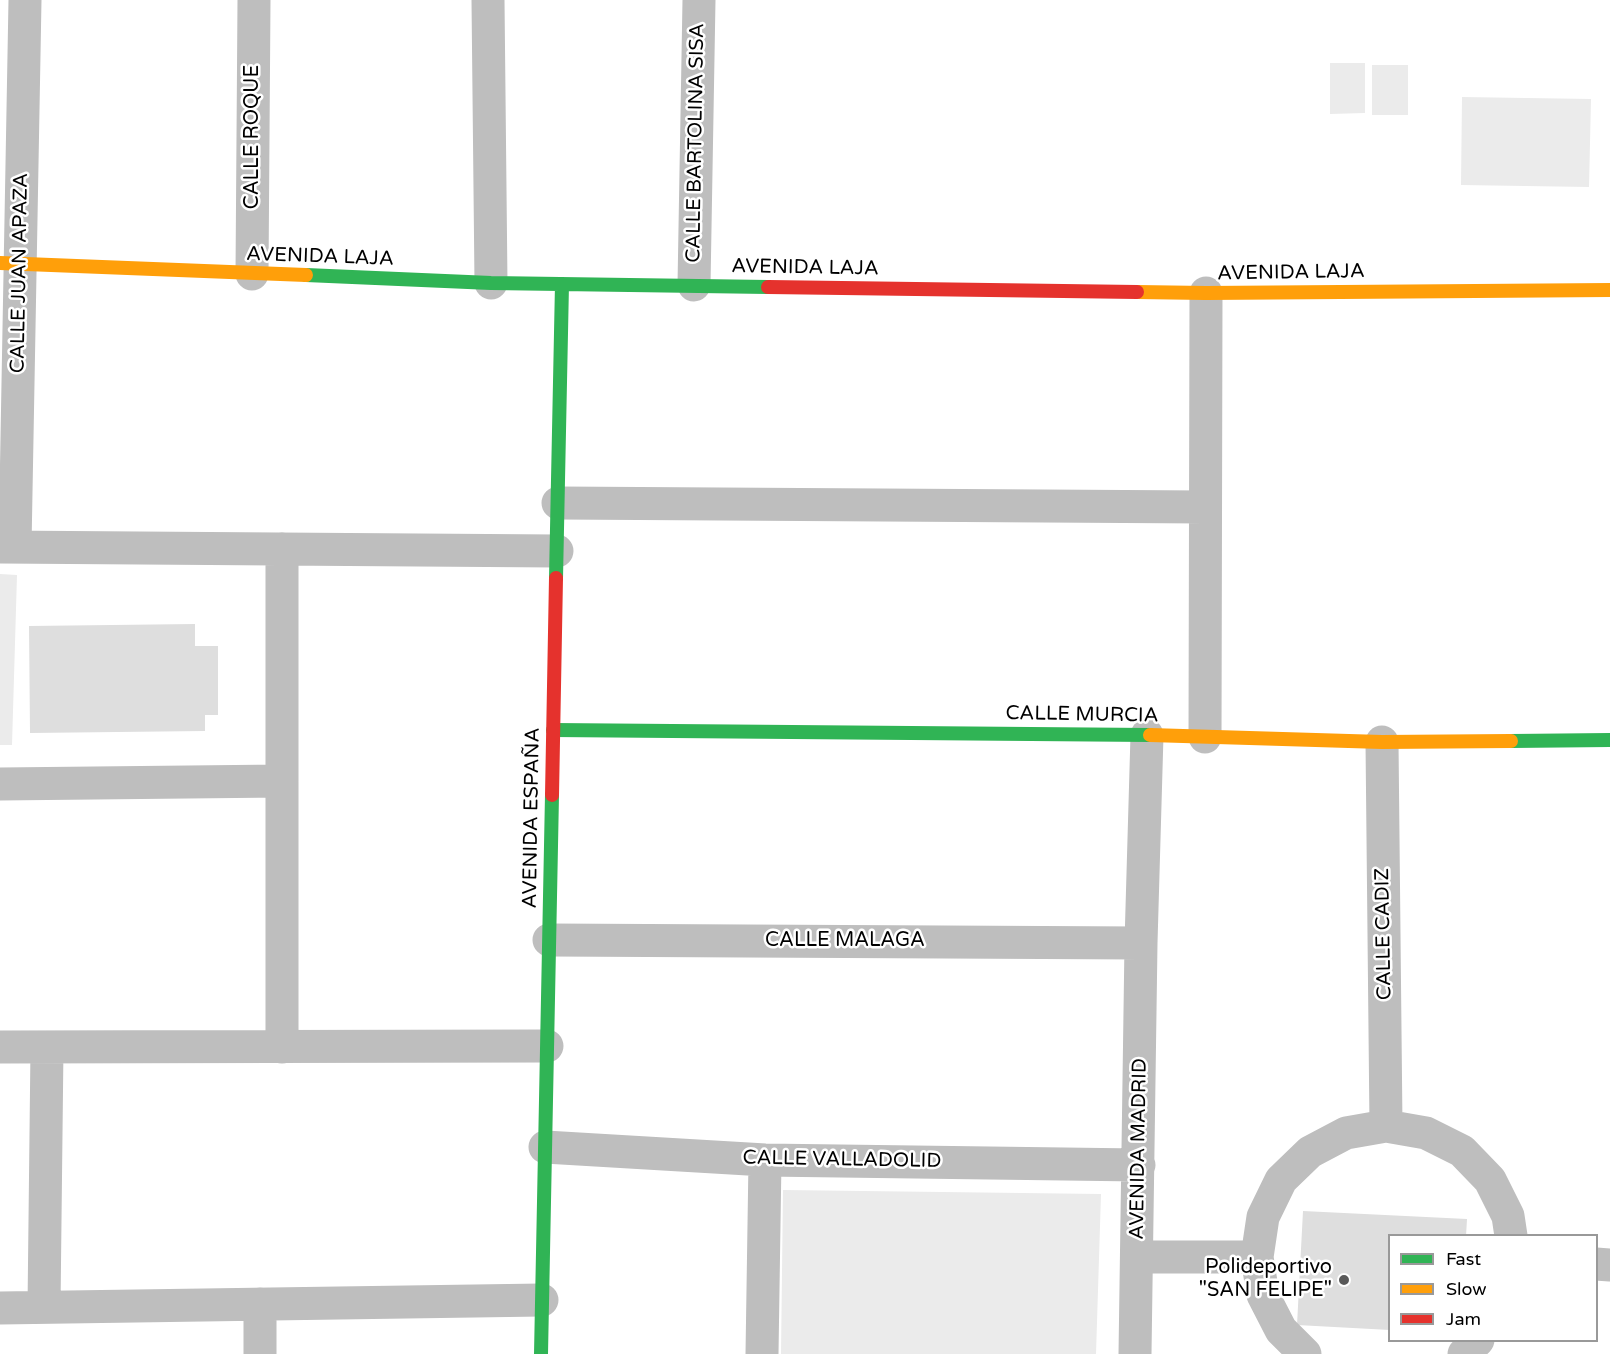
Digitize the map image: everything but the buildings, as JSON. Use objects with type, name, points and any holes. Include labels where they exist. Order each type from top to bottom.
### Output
[{"type":"street","name":"CALLE ROQUE","points":[[252,274],[254,0]]},
{"type":"street","points":[[488,0],[491,283]]},
{"type":"street","name":"CALLE BARTOLINA SISA","points":[[694,285],[699,0]]},
{"type":"street","name":"CALLE JUAN APAZA","points":[[8,547],[10,264],[17,13]]},
{"type":"street","name":"AVENIDA LAJA","points":[[10,264],[491,283],[1206,293],[1610,290]]},
{"type":"street","name":"AVENIDA ESPAÑA","points":[[541,1354],[562,284]]},
{"type":"street","points":[[1205,737],[1206,293]]},
{"type":"street","points":[[558,503],[1205,507]]},
{"type":"street","points":[[8,547],[556,551]]},
{"type":"street","points":[[282,549],[282,1047]]},
{"type":"street","name":"CALLE MURCIA","points":[[553,730],[1147,735],[1382,742],[1610,740]]},
{"type":"street","name":"AVENIDA MADRID","points":[[1135,1354],[1141,943],[1147,735]]},
{"type":"street","name":"CALLE CADIZ","points":[[1382,742],[1386,1126]]},
{"type":"street","points":[[0,784],[282,781]]},
{"type":"street","name":"CALLE MALAGA","points":[[549,940],[1141,943]]},
{"type":"street","points":[[0,1047],[547,1047]]},
{"type":"street","points":[[44,1307],[47,1047]]},
{"type":"street","points":[[1305,1354],[1281,1330],[1263,1295],[1257,1257],[1263,1217],[1281,1180],[1310,1152],[1346,1133],[1386,1126],[1426,1133],[1462,1151],[1490,1180],[1508,1216],[1510,1234]]},
{"type":"street","name":"CALLE VALLADOLID","points":[[545,1147],[765,1160],[1139,1165]]},
{"type":"street","points":[[762,1354],[765,1160]]},
{"type":"street","points":[[1137,1257],[1257,1257]]},
{"type":"street","points":[[0,1308],[542,1300]]},
{"type":"street","points":[[260,1304],[260,1354]]},
{"type":"street","points":[[1464,1354],[1477,1342]]},
{"type":"shaded area","points":[[1330,63],[1365,63],[1365,113],[1330,114]]},
{"type":"shaded area","points":[[1372,65],[1408,65],[1408,115],[1372,115]]},
{"type":"shaded area","points":[[1462,97],[1591,99],[1589,187],[1461,185]]},
{"type":"shaded area","points":[[0,574],[17,575],[12,745],[0,745]]},
{"type":"shaded area","points":[[783,1190],[1101,1194],[1096,1354],[781,1354]]},
{"type":"traffic: fast","points":[[306,275],[491,283],[768,287]]},
{"type":"traffic: fast","points":[[556,578],[562,284]]},
{"type":"traffic: fast","points":[[553,730],[1150,735]]},
{"type":"traffic: fast","points":[[1511,741],[1610,740]]},
{"type":"traffic: fast","points":[[541,1354],[552,795]]},
{"type":"traffic: slow","points":[[0,263],[306,275]]},
{"type":"traffic: slow","points":[[1137,292],[1610,290]]},
{"type":"traffic: slow","points":[[1150,735],[1382,742],[1511,741]]},
{"type":"traffic: jam","points":[[768,287],[1137,292]]},
{"type":"traffic: jam","points":[[552,795],[556,578]]},
{"type":"place","name":"Polideportivo \"SAN FELIPE\"","points":[[1344,1280]]}]
